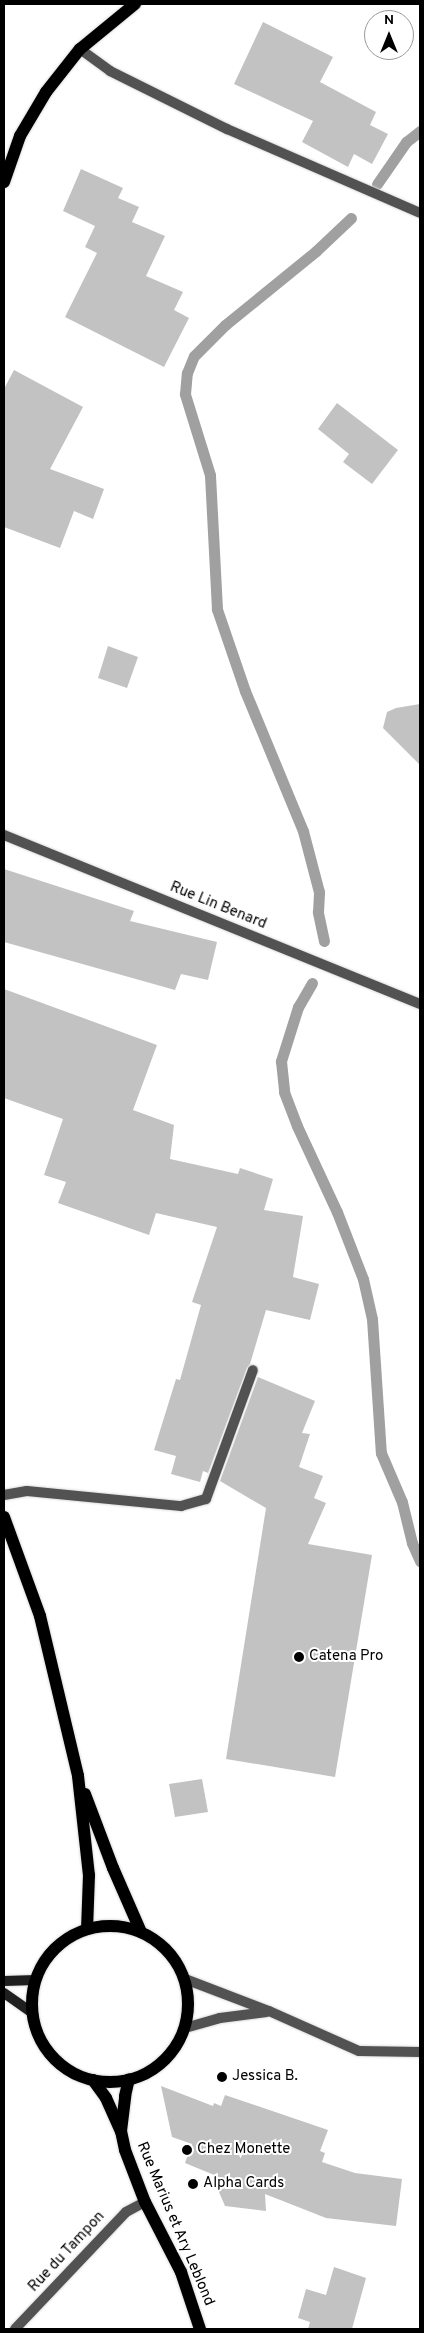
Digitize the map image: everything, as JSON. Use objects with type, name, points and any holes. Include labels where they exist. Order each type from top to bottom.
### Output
[{"type":"main road","points":[[4,182],[24,128],[46,92],[80,49],[135,4]]},
{"type":"main road","points":[[4,1517],[40,1616],[78,1776],[89,1875],[87,1930]]},
{"type":"main road","points":[[78,1776],[113,1868],[141,1932]]},
{"type":"main road","points":[[105,1926],[124,1927],[141,1932],[160,1943],[175,1960],[185,1979],[188,2012],[185,2028],[172,2051],[154,2068],[130,2079],[93,2080],[71,2071],[52,2056],[39,2036],[33,2013],[32,1996],[36,1980],[47,1958],[64,1941],[87,1930],[105,1926]]},
{"type":"main road","points":[[4,1981],[36,1980]]},
{"type":"main road","points":[[4,1992],[33,2013]]},
{"type":"main road","name":"Rue Marius et Ary Leblond","points":[[121,2131],[125,2096],[130,2079]]},
{"type":"main road","name":"Rue Marius et Ary Leblond","points":[[93,2080],[106,2098],[121,2131],[125,2150],[145,2202],[181,2272],[200,2329]]},
{"type":"street","points":[[80,49],[110,70],[227,129],[420,213]]},
{"type":"street","name":"Rue Lin Benard","points":[[4,835],[420,1004]]},
{"type":"street","points":[[4,1495],[27,1491],[181,1506],[206,1499],[253,1370]]},
{"type":"street","points":[[185,1979],[359,2051],[420,2052]]},
{"type":"street","points":[[185,2028],[220,2018],[268,2012]]},
{"type":"street","name":"Rue du Tampon","points":[[15,2329],[126,2212],[145,2202]]},
{"type":"building","points":[[263,22],[333,57],[320,82],[376,112],[370,125],[388,134],[372,164],[354,154],[348,167],[302,142],[313,121],[234,84]]},
{"type":"building","points":[[81,169],[123,188],[118,198],[139,207],[132,222],[165,236],[146,276],[183,292],[174,310],[189,318],[164,367],[65,317],[97,253],[85,247],[95,226],[63,211]]},
{"type":"building","points":[[14,370],[83,407],[50,469],[104,489],[93,519],[74,511],[60,548],[4,527],[4,389]]},
{"type":"building","points":[[337,403],[398,450],[372,484],[343,462],[349,454],[318,429]]},
{"type":"building","points":[[108,646],[138,657],[127,688],[98,678]]},
{"type":"building","points":[[420,704],[420,765],[383,728],[387,712],[396,708]]},
{"type":"building","points":[[4,869],[134,911],[130,921],[217,942],[208,980],[181,974],[175,990],[4,942]]},
{"type":"building","points":[[4,989],[157,1045],[133,1110],[174,1125],[170,1159],[238,1174],[240,1168],[273,1179],[264,1210],[303,1216],[293,1277],[319,1284],[310,1320],[266,1310],[250,1364],[208,1473],[203,1471],[200,1482],[171,1474],[176,1456],[154,1450],[176,1379],[180,1380],[201,1305],[192,1302],[217,1227],[156,1213],[149,1235],[58,1203],[66,1182],[44,1175],[63,1119],[4,1098]]},
{"type":"building","name":"Catena Pro","points":[[258,1377],[315,1401],[302,1433],[310,1434],[299,1467],[323,1476],[314,1498],[326,1503],[308,1544],[372,1555],[335,1777],[226,1759],[266,1508],[220,1481]]},
{"type":"building","points":[[202,1779],[208,1812],[175,1817],[169,1784]]},
{"type":"building","points":[[161,2086],[213,2106],[214,2103],[221,2106],[225,2095],[328,2130],[320,2151],[325,2153],[322,2162],[355,2173],[402,2179],[396,2226],[326,2218],[265,2194],[266,2211],[225,2206],[219,2192],[219,2177],[185,2163],[192,2144],[172,2137]]},
{"type":"building","points":[[334,2267],[366,2278],[352,2329],[308,2329],[310,2322],[298,2318],[306,2289],[326,2295]]},
{"type":"waterway","points":[[377,184],[406,142],[420,131]]},
{"type":"waterway","points":[[324,941],[318,912],[319,892],[303,831],[245,691],[217,609],[210,475],[185,394],[187,373],[194,356],[225,325],[316,251],[351,218]]},
{"type":"waterway","points":[[312,983],[298,1007],[281,1061],[284,1092],[297,1126],[337,1212],[363,1279],[372,1319],[381,1453],[402,1502],[412,1543],[420,1561]]},
{"type":"place","name":"Catena Pro","points":[[299,1657]]},
{"type":"place","name":"Jessica B.","points":[[222,2077]]},
{"type":"place","name":"Chez Monette","points":[[187,2150]]},
{"type":"place","name":"Alpha Cards","points":[[193,2184]]}]
